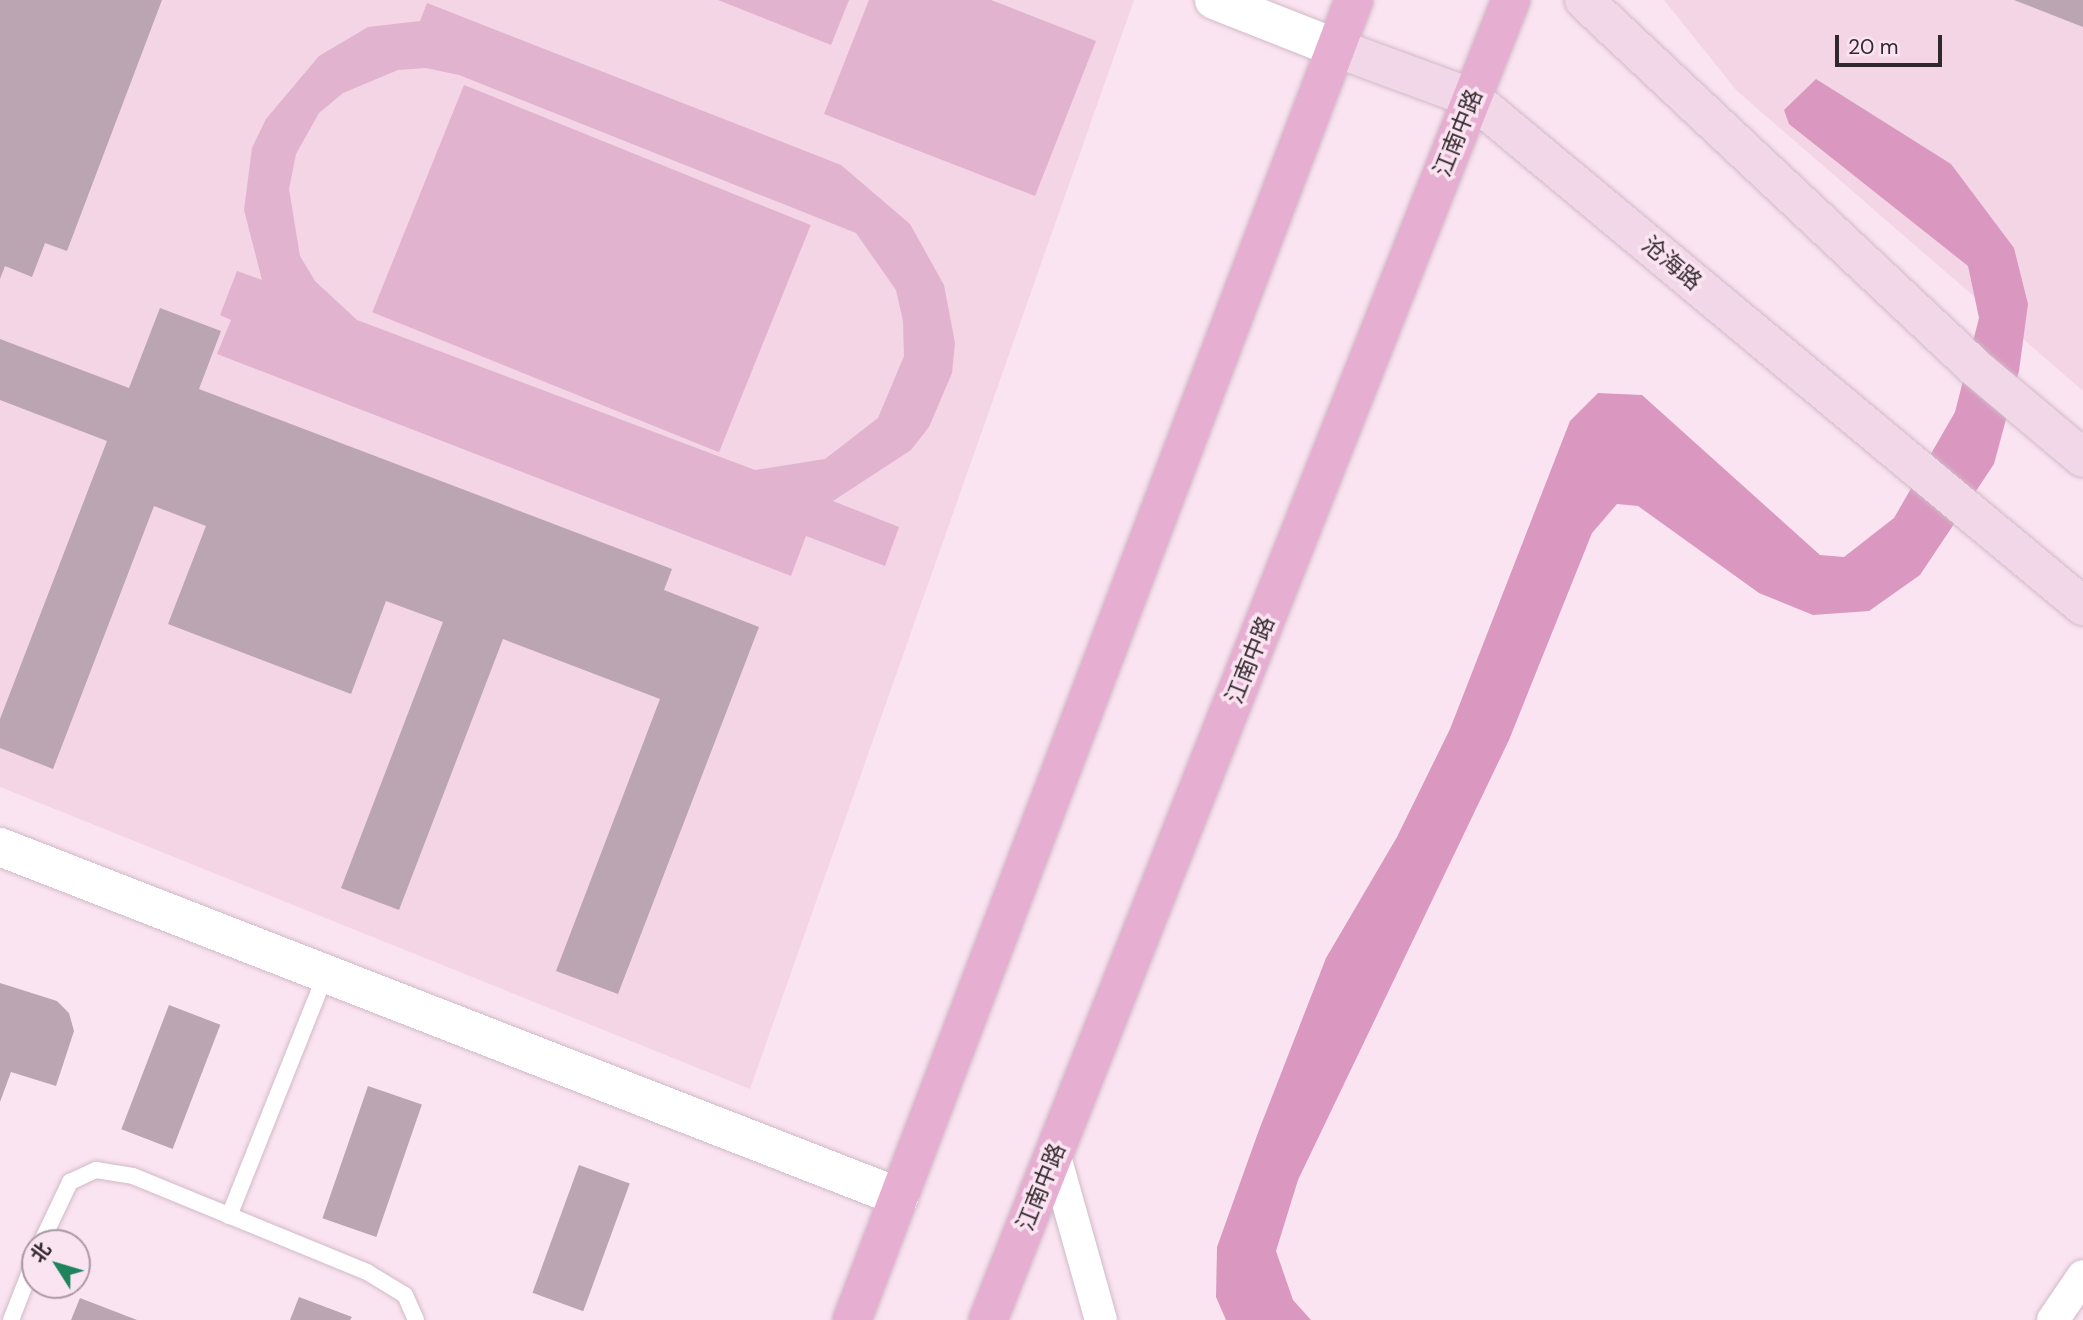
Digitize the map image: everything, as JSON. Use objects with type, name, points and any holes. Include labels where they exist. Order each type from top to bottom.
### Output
[{"type":"main road","points":[[852,1320],[1354,0]]},
{"type":"main road","name":"江南中路","points":[[988,1320],[1511,0]]},
{"type":"main road","points":[[1584,0],[1977,369],[2083,458]]},
{"type":"main road","name":"沧海路","points":[[1336,48],[1472,98],[2083,606]]},
{"type":"street","name":"沧海路","points":[[1214,0],[1336,48]]},
{"type":"street","points":[[0,847],[899,1197]]},
{"type":"street","points":[[1055,1153],[1101,1320]]},
{"type":"street","points":[[2053,1320],[2083,1276]]},
{"type":"lane","points":[[229,1216],[326,974]]},
{"type":"lane","points":[[48,1229],[70,1182],[96,1170],[133,1177],[367,1272],[405,1295],[416,1320]]},
{"type":"lane","points":[[11,1320],[21,1295]]},
{"type":"shaded area","points":[[0,0],[1134,0],[750,1089],[0,787]]},
{"type":"shaded area","points":[[718,0],[849,0],[831,45]]},
{"type":"shaded area","points":[[869,0],[991,0],[1096,41],[1035,196],[824,114]]},
{"type":"shaded area","points":[[1664,0],[2083,0],[2083,391],[1737,91]]},
{"type":"shaded area","points":[[427,3],[841,165],[910,224],[944,285],[955,343],[952,373],[929,427],[911,450],[833,501],[899,527],[885,566],[806,536],[791,576],[217,354],[231,320],[220,315],[237,271],[262,280],[244,210],[252,148],[266,119],[319,56],[368,27],[420,21]],"holes":[[[426,68],[459,75],[856,233],[896,290],[903,321],[904,356],[878,418],[825,459],[755,470],[357,320],[315,281],[300,256],[289,189],[296,154],[319,113],[343,93],[398,70]]]},
{"type":"shaded area","points":[[1816,79],[1951,164],[2014,248],[2028,304],[2019,371],[1994,464],[1920,575],[1869,611],[1813,615],[1759,593],[1638,506],[1617,504],[1592,533],[1509,740],[1298,1180],[1276,1251],[1293,1300],[1311,1320],[1226,1320],[1216,1297],[1217,1247],[1259,1130],[1326,958],[1397,837],[1450,729],[1570,421],[1598,393],[1642,395],[1820,555],[1844,557],[1894,518],[1955,412],[1979,318],[1968,266],[1789,124],[1784,110]]},
{"type":"shaded area","points":[[464,85],[811,225],[719,452],[372,312]]},
{"type":"building","points":[[0,0],[162,0],[67,251],[45,243],[32,277],[5,266],[0,279]]},
{"type":"building","points":[[2014,0],[2083,0],[2083,27]]},
{"type":"building","points":[[160,308],[221,331],[199,389],[672,569],[664,590],[759,627],[618,994],[556,971],[660,699],[503,639],[399,910],[341,888],[443,622],[386,601],[351,694],[168,624],[206,526],[154,506],[53,769],[0,748],[0,719],[107,441],[0,400],[0,339],[129,388]]},
{"type":"building","points":[[0,983],[57,1001],[69,1013],[74,1031],[56,1086],[11,1072],[0,1102]]},
{"type":"building","points":[[169,1005],[220,1025],[173,1149],[121,1129]]},
{"type":"building","points":[[368,1086],[422,1105],[376,1237],[322,1218]]},
{"type":"building","points":[[579,1165],[630,1183],[583,1311],[532,1293]]},
{"type":"building","points":[[299,1297],[352,1317],[350,1320],[290,1320]]},
{"type":"building","points":[[80,1299],[83,1299],[137,1320],[71,1320]]}]
